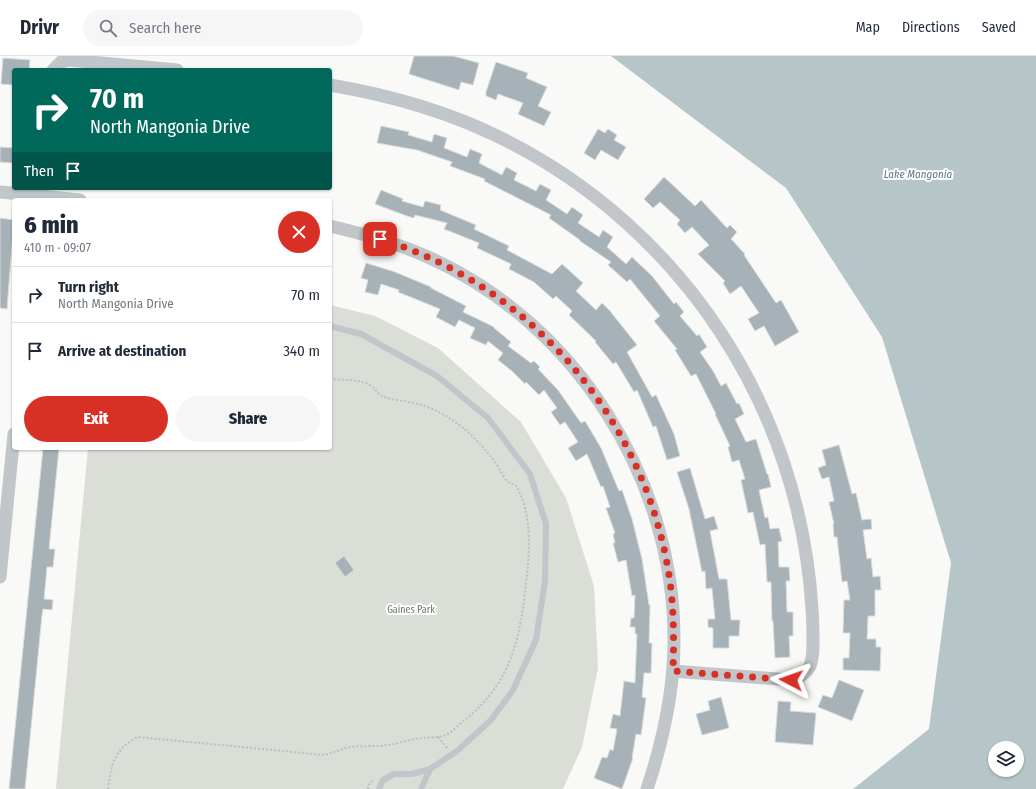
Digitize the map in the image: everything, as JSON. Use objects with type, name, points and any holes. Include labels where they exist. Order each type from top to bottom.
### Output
[{"type":"street","points":[[56,68],[62,62],[69,60],[155,68]]},
{"type":"street","points":[[332,85],[365,91],[439,111],[500,137],[526,150],[562,172],[617,214],[651,245],[695,295],[737,358],[771,427],[796,499],[804,536],[811,584],[813,658],[806,673],[791,680],[673,671]]},
{"type":"street","points":[[0,192],[63,198]]},
{"type":"street","points":[[332,226],[391,242],[429,258],[459,273],[487,290],[539,331],[578,373],[616,428],[632,457],[653,510],[669,574],[673,607],[674,640],[671,690],[664,731],[656,763],[646,789]]},
{"type":"street","points":[[0,577],[12,450]]},
{"type":"lane","points":[[332,327],[361,334],[437,376],[488,418],[530,474],[546,524],[545,581],[536,640],[513,690],[492,720],[457,752],[430,769],[412,774],[394,774],[383,780],[379,789]]},
{"type":"lane","points":[[421,789],[430,769]]},
{"type":"path","points":[[108,789],[110,769],[114,759],[120,751],[138,737],[324,755],[335,753],[345,748],[390,745],[412,739],[446,735],[476,711],[495,688],[516,647],[523,611],[529,549],[528,524],[517,486],[507,481],[496,463],[474,436],[454,420],[439,412],[413,402],[380,395],[367,383],[332,379]]},
{"type":"path","points":[[437,736],[447,748],[442,751]]},
{"type":"path","points":[[368,789],[368,786],[376,776]]},
{"type":"green space","name":"Gaines Park","points":[[332,305],[375,316],[438,348],[521,422],[566,498],[594,586],[598,668],[582,747],[563,789],[56,789],[88,450],[332,450]]},
{"type":"water","name":"Lake Mangonia","points":[[611,56],[1036,56],[1036,789],[853,789],[929,729],[951,563],[882,337],[786,188]]},
{"type":"building","points":[[414,56],[453,56],[479,63],[473,85],[461,82],[459,90],[409,74]]},
{"type":"building","points":[[3,58],[30,60],[29,68],[12,68],[12,85],[1,84]]},
{"type":"building","points":[[496,62],[528,73],[526,78],[547,87],[538,106],[551,112],[544,126],[518,114],[523,103],[498,94],[496,100],[486,96]]},
{"type":"building","points":[[381,126],[409,132],[408,135],[432,142],[434,134],[447,138],[444,148],[467,157],[470,149],[482,154],[479,163],[502,175],[506,167],[517,173],[514,180],[536,191],[540,184],[551,190],[546,200],[567,214],[572,207],[583,215],[578,223],[599,237],[603,230],[613,237],[607,247],[626,264],[632,257],[652,276],[674,304],[676,302],[684,312],[680,316],[697,336],[699,334],[707,347],[700,352],[721,386],[726,383],[737,404],[739,403],[744,414],[735,419],[746,442],[756,439],[768,474],[771,487],[759,490],[765,518],[768,517],[770,529],[779,528],[782,541],[778,542],[779,567],[789,567],[790,581],[786,581],[787,612],[793,612],[793,636],[789,636],[790,657],[775,658],[771,582],[767,582],[765,544],[760,545],[753,512],[748,513],[741,480],[745,479],[739,460],[732,462],[728,447],[730,446],[696,374],[691,376],[675,350],[677,349],[654,321],[660,316],[630,279],[627,282],[608,265],[611,262],[549,218],[551,215],[484,181],[485,179],[450,166],[452,162],[417,150],[377,143]]},
{"type":"building","points":[[598,129],[605,133],[608,129],[617,135],[614,140],[626,147],[618,160],[601,150],[595,160],[584,153]]},
{"type":"building","points":[[0,147],[12,148],[12,163],[0,162]]},
{"type":"building","points":[[664,177],[695,206],[701,200],[727,228],[730,225],[737,232],[731,239],[745,254],[744,255],[776,303],[781,300],[799,332],[775,346],[764,326],[755,331],[748,319],[759,313],[741,286],[730,294],[723,283],[725,281],[698,254],[709,245],[692,227],[685,233],[677,224],[680,220],[660,202],[653,208],[644,199]]},
{"type":"building","points":[[381,190],[403,199],[402,201],[423,207],[425,201],[441,205],[440,210],[476,225],[474,229],[509,246],[507,250],[552,274],[562,264],[583,283],[576,291],[596,310],[602,303],[637,345],[627,352],[652,397],[656,395],[674,434],[680,456],[667,460],[656,426],[653,427],[637,390],[634,392],[616,362],[613,364],[595,342],[596,341],[569,315],[572,311],[556,296],[553,299],[534,282],[509,269],[511,264],[477,248],[479,243],[444,229],[447,223],[415,215],[414,218],[375,204]]},
{"type":"building","points":[[0,218],[12,220],[12,245],[7,309],[0,308]]},
{"type":"building","points":[[366,263],[395,272],[431,287],[466,306],[463,312],[494,327],[511,342],[508,346],[531,363],[534,361],[540,367],[538,369],[558,390],[581,423],[585,421],[601,448],[619,491],[622,490],[632,519],[642,559],[650,605],[649,643],[652,643],[651,673],[644,673],[642,697],[646,698],[641,735],[636,734],[633,758],[622,789],[594,778],[602,757],[607,758],[610,749],[613,751],[617,729],[610,728],[613,714],[620,716],[624,681],[635,683],[637,634],[635,634],[635,627],[630,627],[631,618],[634,618],[635,595],[632,596],[626,560],[618,562],[613,543],[615,543],[613,534],[615,533],[606,508],[610,507],[603,486],[601,487],[587,454],[576,461],[568,448],[578,442],[565,422],[560,425],[551,412],[557,408],[544,390],[539,395],[526,382],[525,384],[498,360],[503,353],[488,341],[486,345],[470,338],[475,328],[459,320],[455,327],[436,317],[440,309],[398,292],[399,290],[381,284],[378,295],[365,292],[368,280],[361,278]]},
{"type":"building","points":[[839,445],[852,494],[856,493],[862,520],[871,519],[872,529],[863,530],[867,559],[871,558],[873,577],[880,576],[881,590],[875,590],[875,616],[868,616],[867,639],[876,639],[876,647],[881,647],[880,671],[843,670],[843,658],[849,658],[850,633],[843,633],[844,600],[850,600],[847,581],[842,582],[837,537],[834,537],[834,524],[829,502],[834,501],[829,477],[822,479],[818,468],[826,465],[822,450]]},
{"type":"building","points":[[43,450],[59,450],[49,549],[55,549],[53,567],[47,567],[44,599],[53,600],[52,610],[43,609],[42,615],[25,789],[9,789]]},
{"type":"building","points":[[690,468],[705,519],[714,516],[718,529],[710,531],[719,579],[727,579],[731,620],[740,620],[739,636],[729,636],[729,648],[713,648],[713,628],[708,627],[708,619],[715,619],[712,588],[706,589],[705,571],[702,572],[689,509],[677,472]]},
{"type":"building","points":[[344,556],[354,570],[345,577],[335,563]]},
{"type":"building","points":[[839,680],[864,690],[852,721],[818,707],[823,695],[832,698]]},
{"type":"building","points":[[721,697],[729,728],[702,735],[696,714],[710,710],[708,701]]},
{"type":"building","points":[[778,701],[791,702],[790,711],[816,713],[813,745],[775,742]]},
{"type":"route","points":[[380,239],[429,258],[459,273],[487,290],[539,331],[578,373],[598,400],[616,428],[642,479],[662,542],[669,574],[673,607],[673,671],[791,680]]}]
